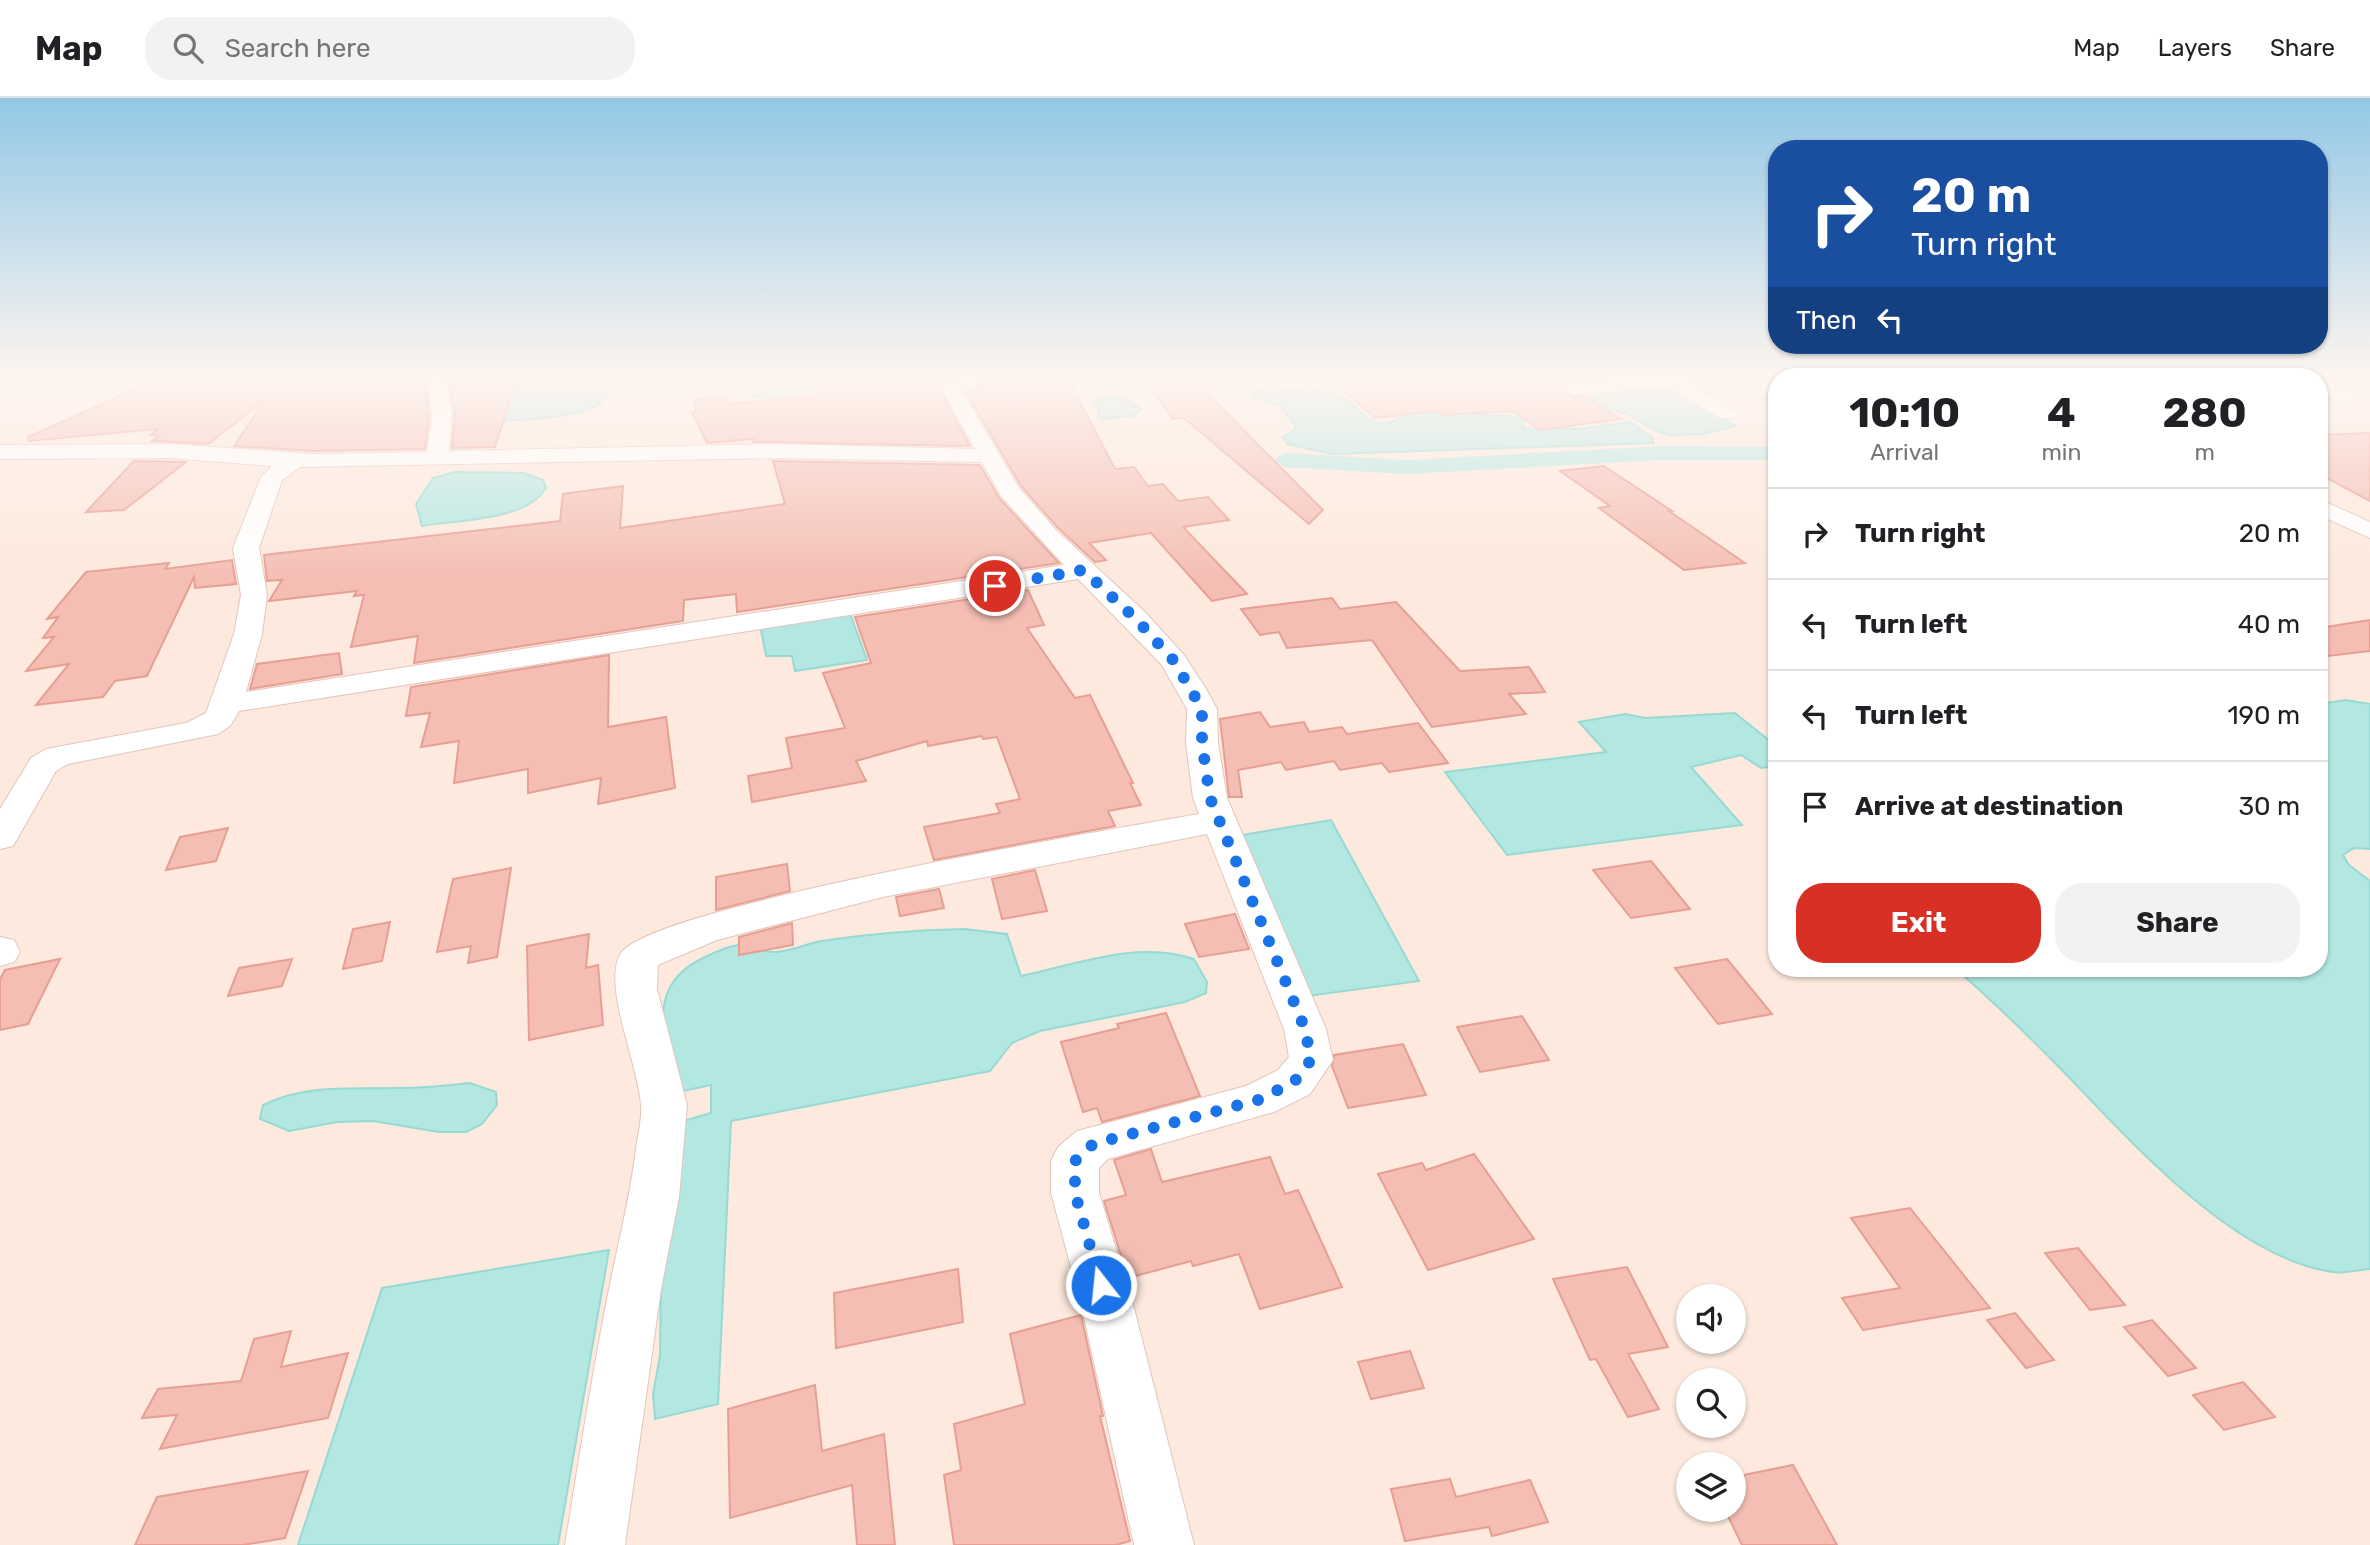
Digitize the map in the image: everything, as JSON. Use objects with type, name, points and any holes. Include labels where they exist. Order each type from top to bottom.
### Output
[{"type":"street","points":[[438,458],[439,447]]},
{"type":"street","points":[[985,447],[1009,491],[1047,535],[1135,618],[1174,661],[1202,709],[1202,743],[1209,787],[1220,821],[1305,1029],[1311,1060],[1294,1082],[1258,1100],[1093,1144],[1075,1161],[1075,1193],[1108,1308],[1164,1545]]},
{"type":"street","points":[[0,452],[170,451],[236,458],[295,460],[777,451],[990,456]]},
{"type":"street","points":[[0,838],[43,765],[58,756],[207,727],[219,719],[227,704],[248,634],[254,595],[246,548],[272,477],[295,460]]},
{"type":"street","points":[[2328,510],[2370,531]]},
{"type":"street","points":[[227,704],[433,669],[972,590],[1083,570]]},
{"type":"street","points":[[595,1545],[635,1289],[655,1197],[664,1105],[636,989],[638,958],[656,947],[696,933],[813,901],[924,876],[1220,821]]},
{"type":"water","points":[[1299,447],[1550,447],[1333,454]]},
{"type":"water","points":[[455,472],[524,473],[543,480],[546,488],[537,499],[507,513],[422,526],[416,504],[433,478]]},
{"type":"water","points":[[849,611],[867,660],[795,671],[792,656],[766,656],[760,624]]},
{"type":"water","points":[[2346,700],[2370,704],[2370,849],[2354,848],[2343,855],[2349,865],[2370,881],[2370,1269],[2346,1272],[2333,1272],[2295,1262],[2257,1244],[2220,1219],[2149,1159],[2034,1042],[1965,977],[2328,977],[2328,703]]},
{"type":"water","points":[[1735,713],[1768,740],[1768,767],[1761,768],[1741,755],[1691,767],[1742,825],[1507,855],[1445,772],[1606,752],[1579,722],[1625,714],[1645,718]]},
{"type":"water","points":[[1331,820],[1419,981],[1308,996],[1242,835]]},
{"type":"water","points":[[964,929],[1007,934],[1021,976],[1108,956],[1151,952],[1173,954],[1194,959],[1207,982],[1206,993],[1185,1002],[1040,1031],[1012,1043],[990,1071],[731,1121],[718,1404],[655,1419],[653,1394],[660,1356],[661,1281],[676,1123],[711,1113],[711,1085],[678,1092],[668,1055],[663,1019],[670,986],[682,972],[699,960],[733,946],[743,945],[780,952],[821,941],[856,936]]},
{"type":"water","points":[[470,1083],[496,1092],[497,1105],[482,1124],[466,1132],[439,1132],[373,1121],[337,1122],[289,1131],[260,1119],[263,1105],[279,1098],[311,1091]]},
{"type":"water","points":[[609,1250],[558,1545],[298,1545],[382,1288]]},
{"type":"building","points":[[242,447],[425,447],[425,449],[313,451]]},
{"type":"building","points":[[452,447],[495,447],[495,447]]},
{"type":"building","points":[[998,447],[1103,447],[1115,469],[1134,467],[1148,486],[1163,484],[1178,501],[1208,497],[1229,520],[1183,527],[1247,594],[1212,601],[1151,533],[1089,543],[1106,560],[1095,562],[1058,528],[1021,486]]},
{"type":"building","points":[[1218,447],[1260,447],[1323,510],[1309,524]]},
{"type":"building","points":[[2328,447],[2370,447],[2370,501],[2328,479]]},
{"type":"building","points":[[134,461],[186,462],[124,510],[86,512]]},
{"type":"building","points":[[773,461],[980,465],[999,498],[1059,563],[737,612],[736,594],[684,600],[683,621],[414,663],[418,636],[351,647],[364,595],[354,596],[357,591],[269,601],[282,580],[267,581],[264,555],[560,521],[563,494],[623,486],[620,528],[785,504]]},
{"type":"building","points":[[1604,466],[1745,563],[1684,570],[1599,508],[1610,506],[1560,471]]},
{"type":"building","points":[[232,560],[236,584],[195,588],[194,577],[147,676],[115,681],[103,697],[36,705],[69,664],[26,671],[54,637],[43,638],[58,617],[47,619],[86,572],[169,563],[165,569]]},
{"type":"building","points":[[1028,590],[1044,625],[1027,628],[1075,698],[1090,695],[1133,783],[1130,783],[1141,805],[1108,811],[1115,826],[934,860],[924,827],[1000,813],[996,804],[1020,799],[997,737],[983,739],[982,736],[928,746],[927,741],[856,761],[866,781],[752,802],[748,776],[792,768],[786,738],[845,728],[823,673],[871,663],[855,617]]},
{"type":"building","points":[[1332,598],[1340,609],[1396,602],[1460,671],[1529,667],[1545,692],[1509,694],[1526,714],[1432,727],[1372,640],[1287,648],[1279,632],[1260,635],[1241,609]]},
{"type":"building","points":[[2370,620],[2370,651],[2328,656],[2328,627]]},
{"type":"building","points":[[339,653],[342,674],[250,689],[257,664]]},
{"type":"building","points":[[609,655],[608,727],[666,717],[675,788],[598,804],[601,778],[528,793],[528,769],[454,783],[459,741],[421,747],[430,713],[406,716],[411,687]]},
{"type":"building","points":[[1260,712],[1270,727],[1304,722],[1309,732],[1342,727],[1347,734],[1418,723],[1448,763],[1389,772],[1382,763],[1340,770],[1334,761],[1286,770],[1281,762],[1238,770],[1242,797],[1229,797],[1220,719]]},
{"type":"building","points":[[228,828],[216,861],[166,870],[180,837]]},
{"type":"building","points":[[1651,861],[1690,909],[1631,918],[1593,870]]},
{"type":"building","points":[[787,864],[790,891],[716,910],[716,877]]},
{"type":"building","points":[[511,868],[497,957],[468,963],[471,946],[437,952],[453,879]]},
{"type":"building","points":[[1035,870],[1047,911],[1002,919],[992,879]]},
{"type":"building","points":[[939,889],[944,908],[900,916],[896,897]]},
{"type":"building","points":[[1235,914],[1249,949],[1199,957],[1185,924]]},
{"type":"building","points":[[390,922],[382,961],[343,969],[353,929]]},
{"type":"building","points":[[792,923],[793,945],[739,955],[739,937]]},
{"type":"building","points":[[589,934],[586,968],[598,965],[603,1025],[529,1040],[527,946]]},
{"type":"building","points":[[60,959],[28,1024],[0,1030],[0,979],[5,970]]},
{"type":"building","points":[[292,959],[282,986],[228,996],[239,968]]},
{"type":"building","points":[[1727,959],[1772,1014],[1718,1024],[1675,968]]},
{"type":"building","points":[[1166,1013],[1200,1096],[1102,1122],[1097,1108],[1083,1112],[1061,1042],[1119,1028],[1117,1024]]},
{"type":"building","points":[[1522,1016],[1549,1060],[1480,1072],[1457,1027]]},
{"type":"building","points":[[1403,1044],[1426,1095],[1348,1108],[1332,1066],[1334,1055]]},
{"type":"building","points":[[1151,1149],[1162,1182],[1270,1157],[1285,1194],[1298,1190],[1342,1287],[1260,1309],[1239,1254],[1193,1266],[1191,1261],[1128,1278],[1104,1201],[1126,1195],[1114,1160]]},
{"type":"building","points":[[1474,1154],[1534,1239],[1428,1270],[1378,1174],[1422,1163],[1426,1170]]},
{"type":"building","points":[[1910,1208],[1990,1308],[1863,1330],[1842,1298],[1900,1288],[1851,1218]]},
{"type":"building","points":[[2078,1248],[2125,1305],[2090,1310],[2045,1253]]},
{"type":"building","points":[[1627,1267],[1668,1347],[1628,1354],[1659,1409],[1628,1417],[1596,1359],[1590,1360],[1553,1279]]},
{"type":"building","points":[[958,1269],[963,1322],[836,1348],[834,1293]]},
{"type":"building","points":[[2015,1313],[2054,1360],[2026,1368],[1987,1320]]},
{"type":"building","points":[[1081,1315],[1103,1416],[1100,1416],[1130,1541],[1116,1545],[954,1545],[944,1475],[961,1470],[954,1424],[1025,1404],[1010,1334]]},
{"type":"building","points":[[2152,1320],[2196,1368],[2168,1376],[2124,1327]]},
{"type":"building","points":[[291,1331],[281,1367],[348,1353],[328,1418],[160,1449],[177,1415],[142,1418],[158,1389],[241,1381],[254,1339]]},
{"type":"building","points":[[1410,1351],[1424,1388],[1371,1399],[1358,1362]]},
{"type":"building","points":[[2243,1382],[2275,1417],[2224,1430],[2193,1395]]},
{"type":"building","points":[[815,1385],[822,1451],[884,1434],[895,1545],[857,1545],[852,1485],[730,1518],[728,1409]]},
{"type":"building","points":[[1793,1465],[1837,1545],[1742,1545],[1731,1522],[1746,1522],[1746,1475]]},
{"type":"building","points":[[308,1471],[285,1538],[243,1545],[135,1545],[157,1497]]},
{"type":"building","points":[[1450,1479],[1456,1497],[1530,1480],[1548,1522],[1492,1536],[1489,1527],[1405,1541],[1391,1489]]},
{"type":"waterway","points":[[1284,460],[1407,467],[1486,465],[1661,453],[1768,454]]},
{"type":"route","points":[[995,586],[1083,570],[1135,618],[1174,661],[1202,709],[1202,743],[1210,798],[1305,1029],[1311,1060],[1294,1082],[1258,1100],[1093,1144],[1075,1161],[1075,1193],[1101,1285]]}]
